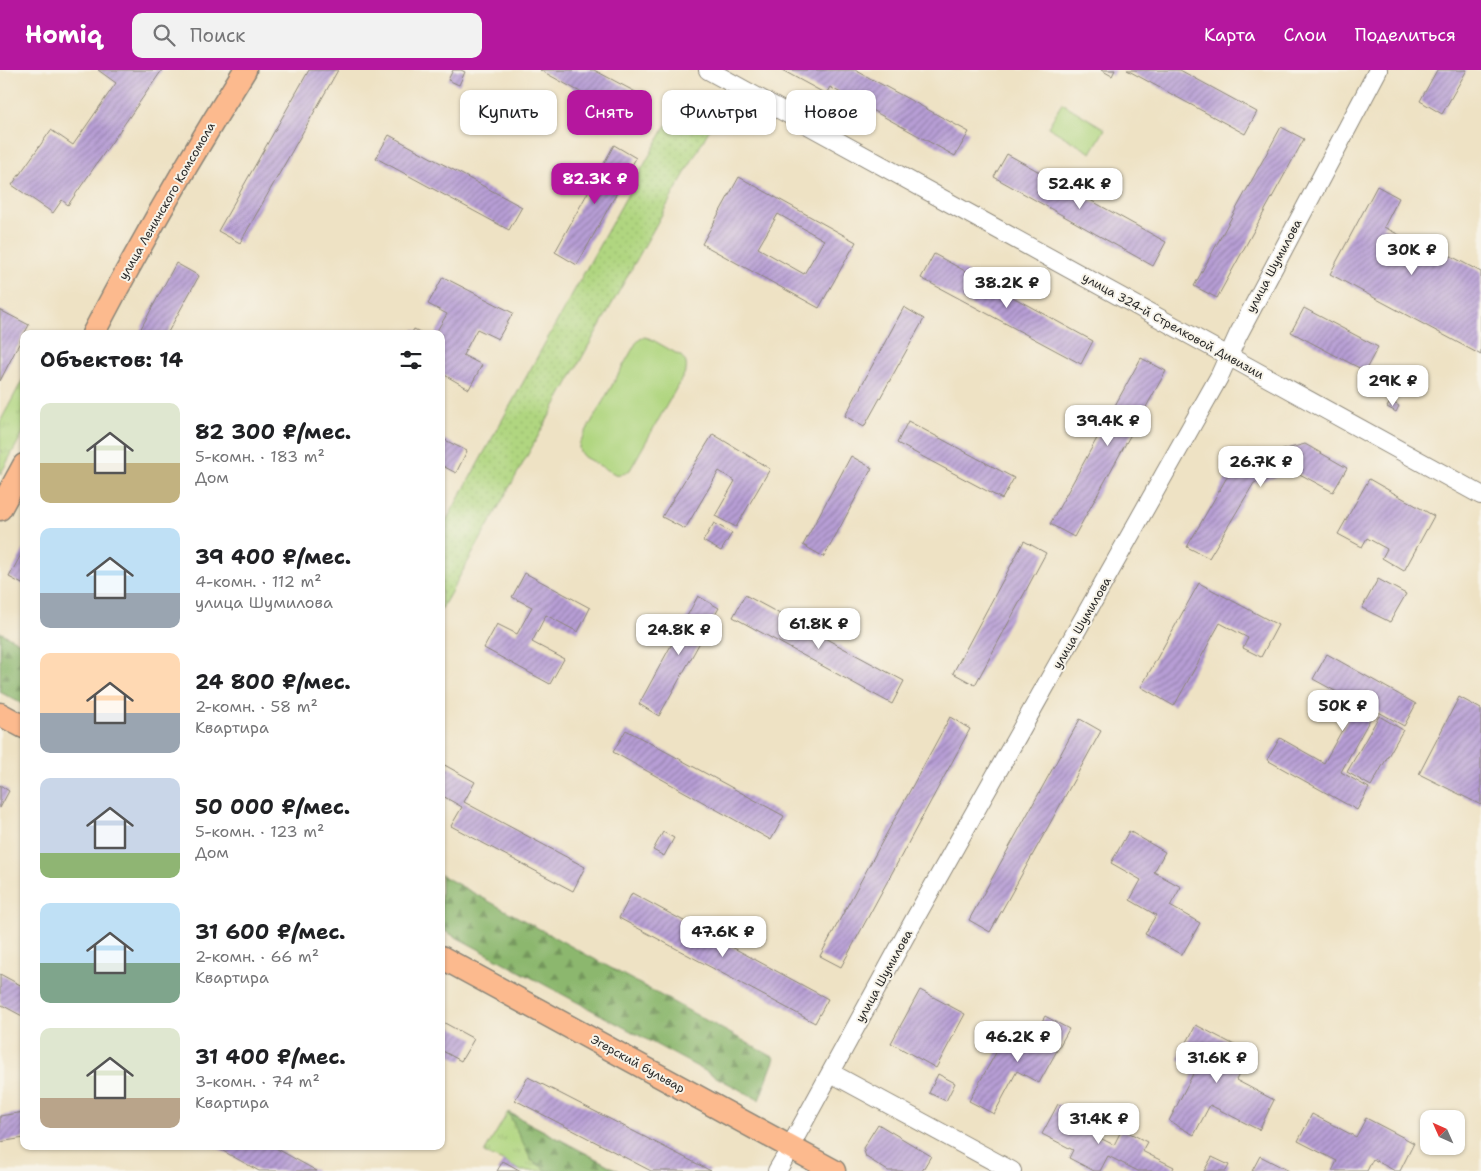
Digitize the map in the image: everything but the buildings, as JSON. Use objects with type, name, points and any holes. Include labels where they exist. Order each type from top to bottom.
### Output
[{"type":"main road","name":"улица Ленинского Комсомола","points":[[96,330],[151,226],[245,70]]},
{"type":"main road","points":[[0,509],[20,472]]},
{"type":"main road","points":[[0,714],[20,725]]},
{"type":"main road","points":[[0,728],[20,739]]},
{"type":"main road","name":"Эгерский бульвар","points":[[445,960],[515,1005],[736,1134],[805,1171]]},
{"type":"main road","name":"Эгерский бульвар","points":[[445,974],[515,1005]]},
{"type":"main road","name":"Эгерский бульвар","points":[[784,1159],[834,1171]]},
{"type":"street","name":"улица 324-й Стрелковой Дивизии","points":[[708,70],[1481,495]]},
{"type":"street","name":"улица Шумилова","points":[[784,1159],[913,922],[1219,377],[1238,335],[1378,70]]},
{"type":"street","points":[[831,1073],[1012,1171]]},
{"type":"green space","points":[[1062,103],[1105,129],[1091,153],[1048,127]]},
{"type":"green space","points":[[662,133],[662,135],[706,135],[445,603],[445,523]]},
{"type":"green space","points":[[645,337],[681,356],[686,363],[686,371],[630,470],[623,474],[615,474],[584,457],[579,450],[579,444],[636,343]]},
{"type":"green space","points":[[20,384],[20,438],[0,475],[0,422]]},
{"type":"green space","points":[[0,632],[20,643],[20,703],[0,692]]},
{"type":"green space","points":[[445,877],[775,1058],[759,1100],[445,931]]},
{"type":"green space","points":[[508,1112],[619,1171],[521,1171],[484,1153]]},
{"type":"green space","points":[[508,1112],[619,1171],[548,1171],[531,1160]]}]
